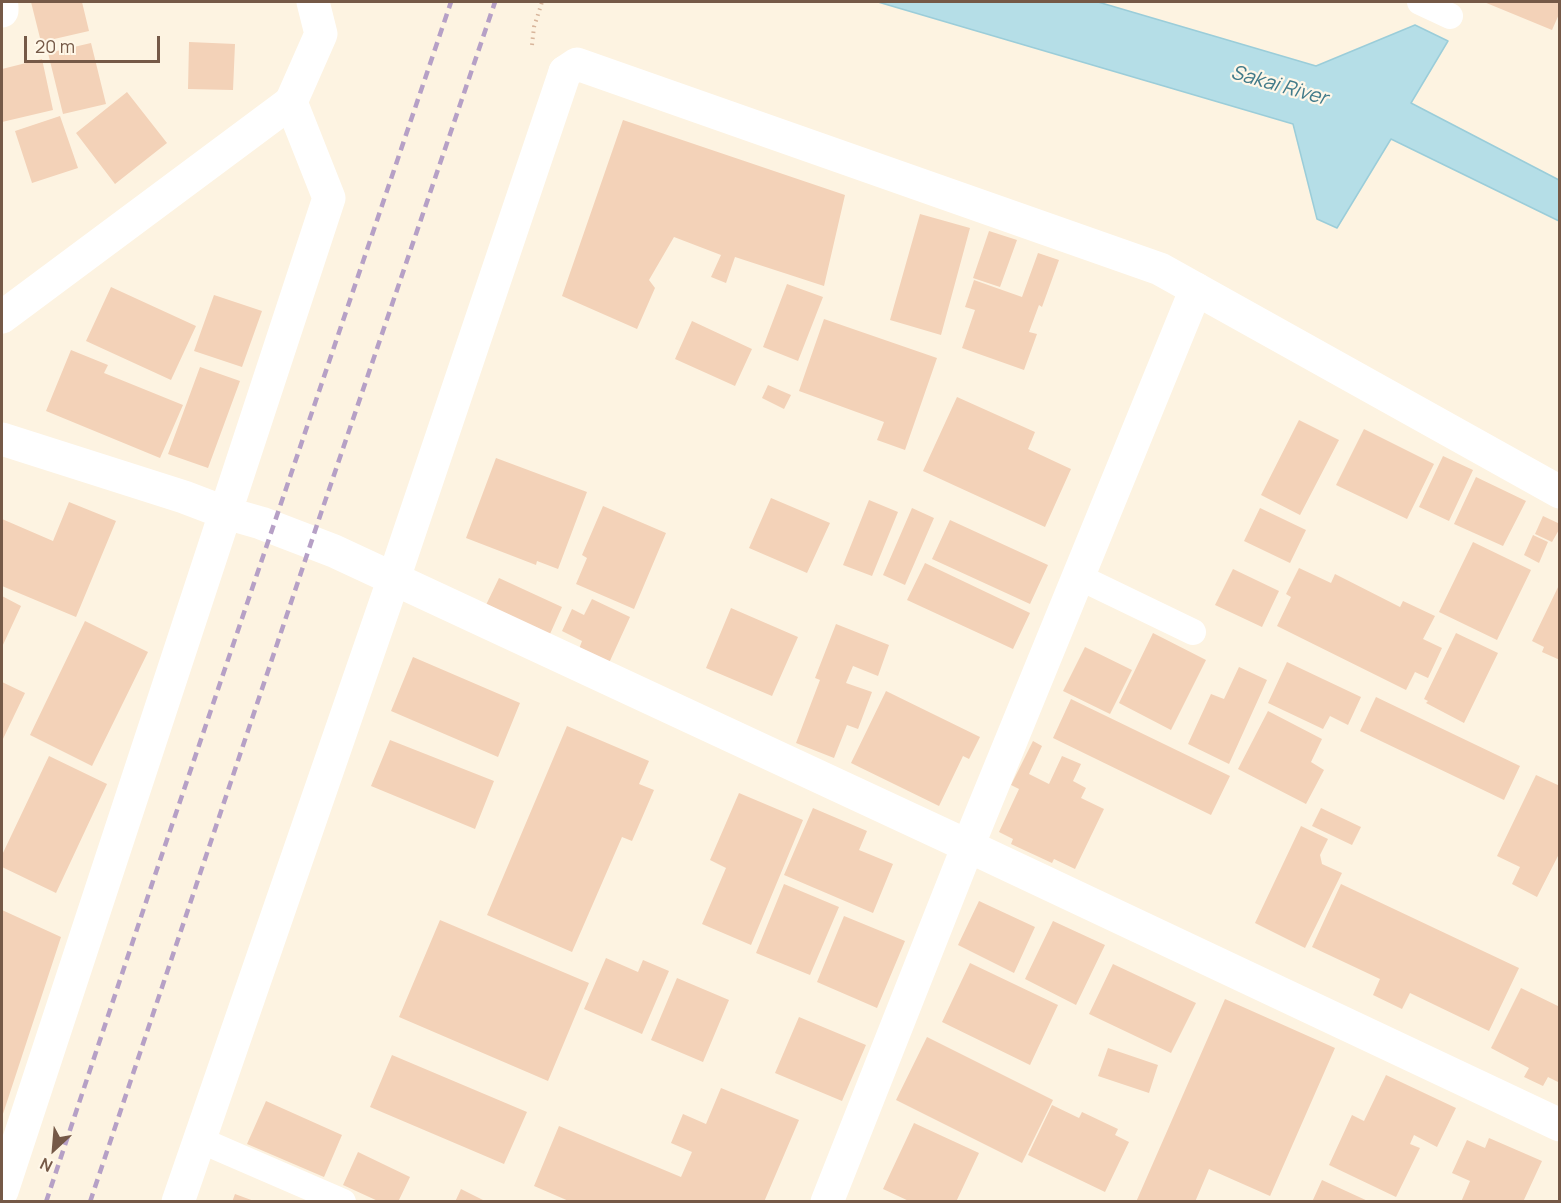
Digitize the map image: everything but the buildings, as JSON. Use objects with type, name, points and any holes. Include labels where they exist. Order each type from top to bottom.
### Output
[{"type":"street","points":[[2,317],[291,102],[321,33],[313,2]]},
{"type":"street","points":[[178,1202],[394,578],[565,72],[577,64],[1160,269],[1560,492]]},
{"type":"street","points":[[2,1191],[329,198],[291,102]]},
{"type":"street","points":[[827,1202],[968,846],[1197,289]]},
{"type":"street","points":[[2,439],[261,523],[394,578],[1560,1125]]},
{"type":"lane","points":[[1420,2],[1450,16]]},
{"type":"lane","points":[[1079,577],[1193,632]]},
{"type":"lane","points":[[200,1140],[343,1202]]},
{"type":"path","points":[[532,45],[534,27],[542,2]]},
{"type":"water","name":"Sakai River","points":[[878,2],[1098,2],[1316,66],[1415,25],[1448,41],[1411,103],[1559,180],[1559,221],[1391,139],[1337,228],[1317,219],[1293,124]]},
{"type":"railway","points":[[46,1202],[451,2]]},
{"type":"railway","points":[[90,1202],[495,2]]}]
